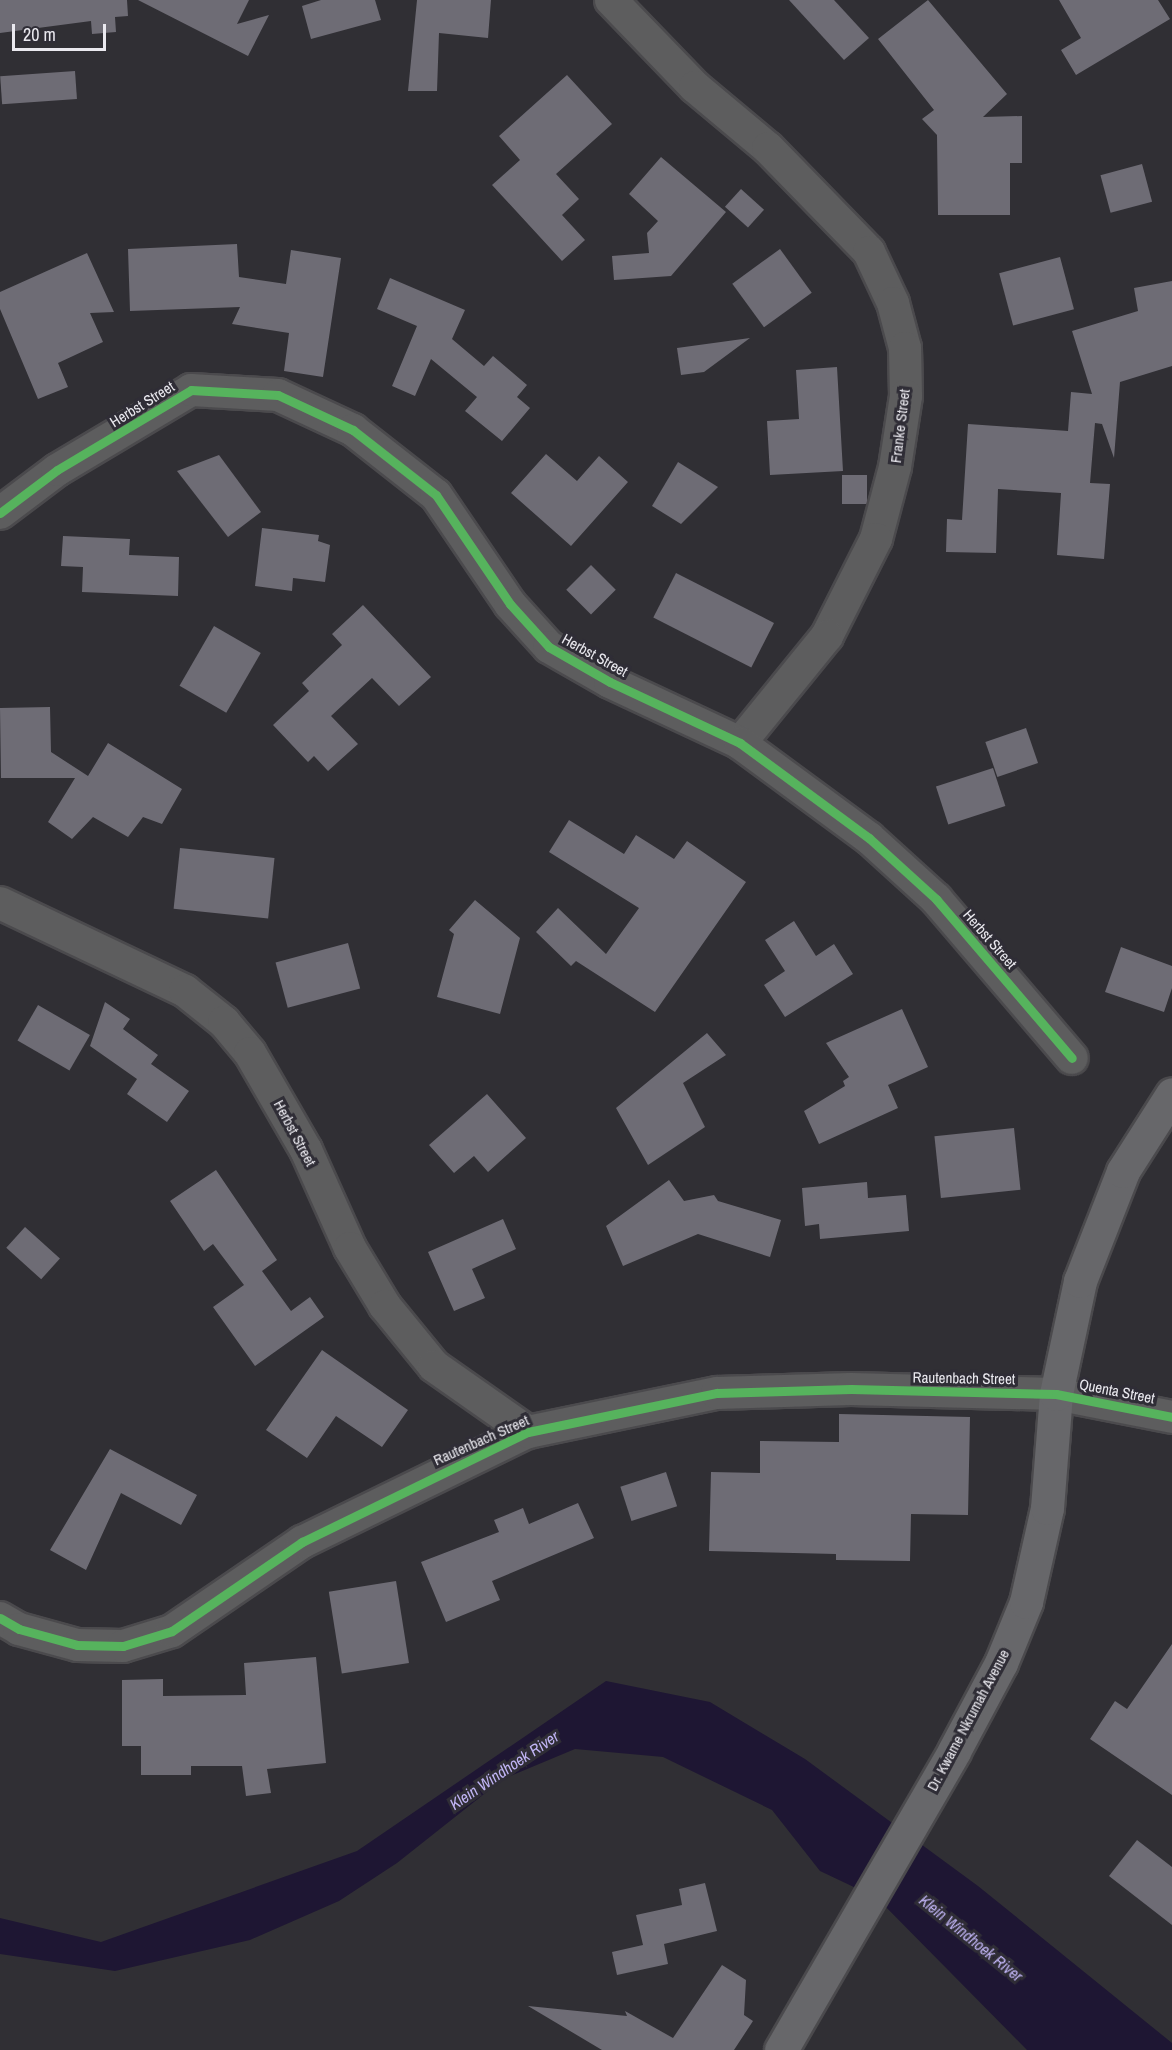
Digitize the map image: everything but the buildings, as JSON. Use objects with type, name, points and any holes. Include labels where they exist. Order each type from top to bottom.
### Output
[{"type":"street","name":"Franke Street","points":[[611,0],[695,87],[768,148],[869,252],[893,303],[904,348],[906,396],[895,467],[876,539],[827,636],[740,743]]},
{"type":"street","name":"Herbst Street","points":[[0,513],[57,470],[191,390],[278,395],[353,430],[436,495],[510,604],[549,646],[610,682],[740,743],[869,838],[936,899],[1072,1058]]},
{"type":"street","name":"Herbst Street","points":[[0,903],[186,991],[224,1022],[250,1053],[306,1150],[350,1248],[385,1306],[434,1366],[528,1432]]},
{"type":"street","name":"Dr. Kwame Nkrumah Avenue","points":[[781,2050],[954,1751],[1001,1663],[1026,1602],[1047,1508],[1056,1394],[1080,1281],[1123,1171],[1172,1094]]},
{"type":"street","name":"Rautenbach Street","points":[[0,1618],[19,1629],[77,1645],[123,1646],[172,1631],[302,1542],[528,1432],[717,1393],[851,1389],[1056,1394]]},
{"type":"street","name":"Quenta Street","points":[[1056,1394],[1172,1417]]},
{"type":"water","name":"Klein Windhoek River","points":[[606,1681],[710,1702],[805,1759],[978,1886],[1172,2043],[1172,2050],[1027,2050],[877,1898],[820,1871],[772,1810],[663,1757],[575,1749],[503,1779],[397,1863],[339,1901],[250,1940],[115,1971],[0,1954],[0,1918],[101,1942],[357,1851]]},
{"type":"cycle path","points":[[0,513],[57,470],[191,390],[278,395],[353,430],[436,495],[510,604],[549,647],[610,682],[740,743],[869,838],[936,899],[1072,1058]]},
{"type":"cycle path","points":[[0,1618],[19,1629],[77,1645],[123,1646],[172,1631],[302,1542],[528,1432],[717,1393],[851,1389],[1056,1394],[1172,1417]]}]
